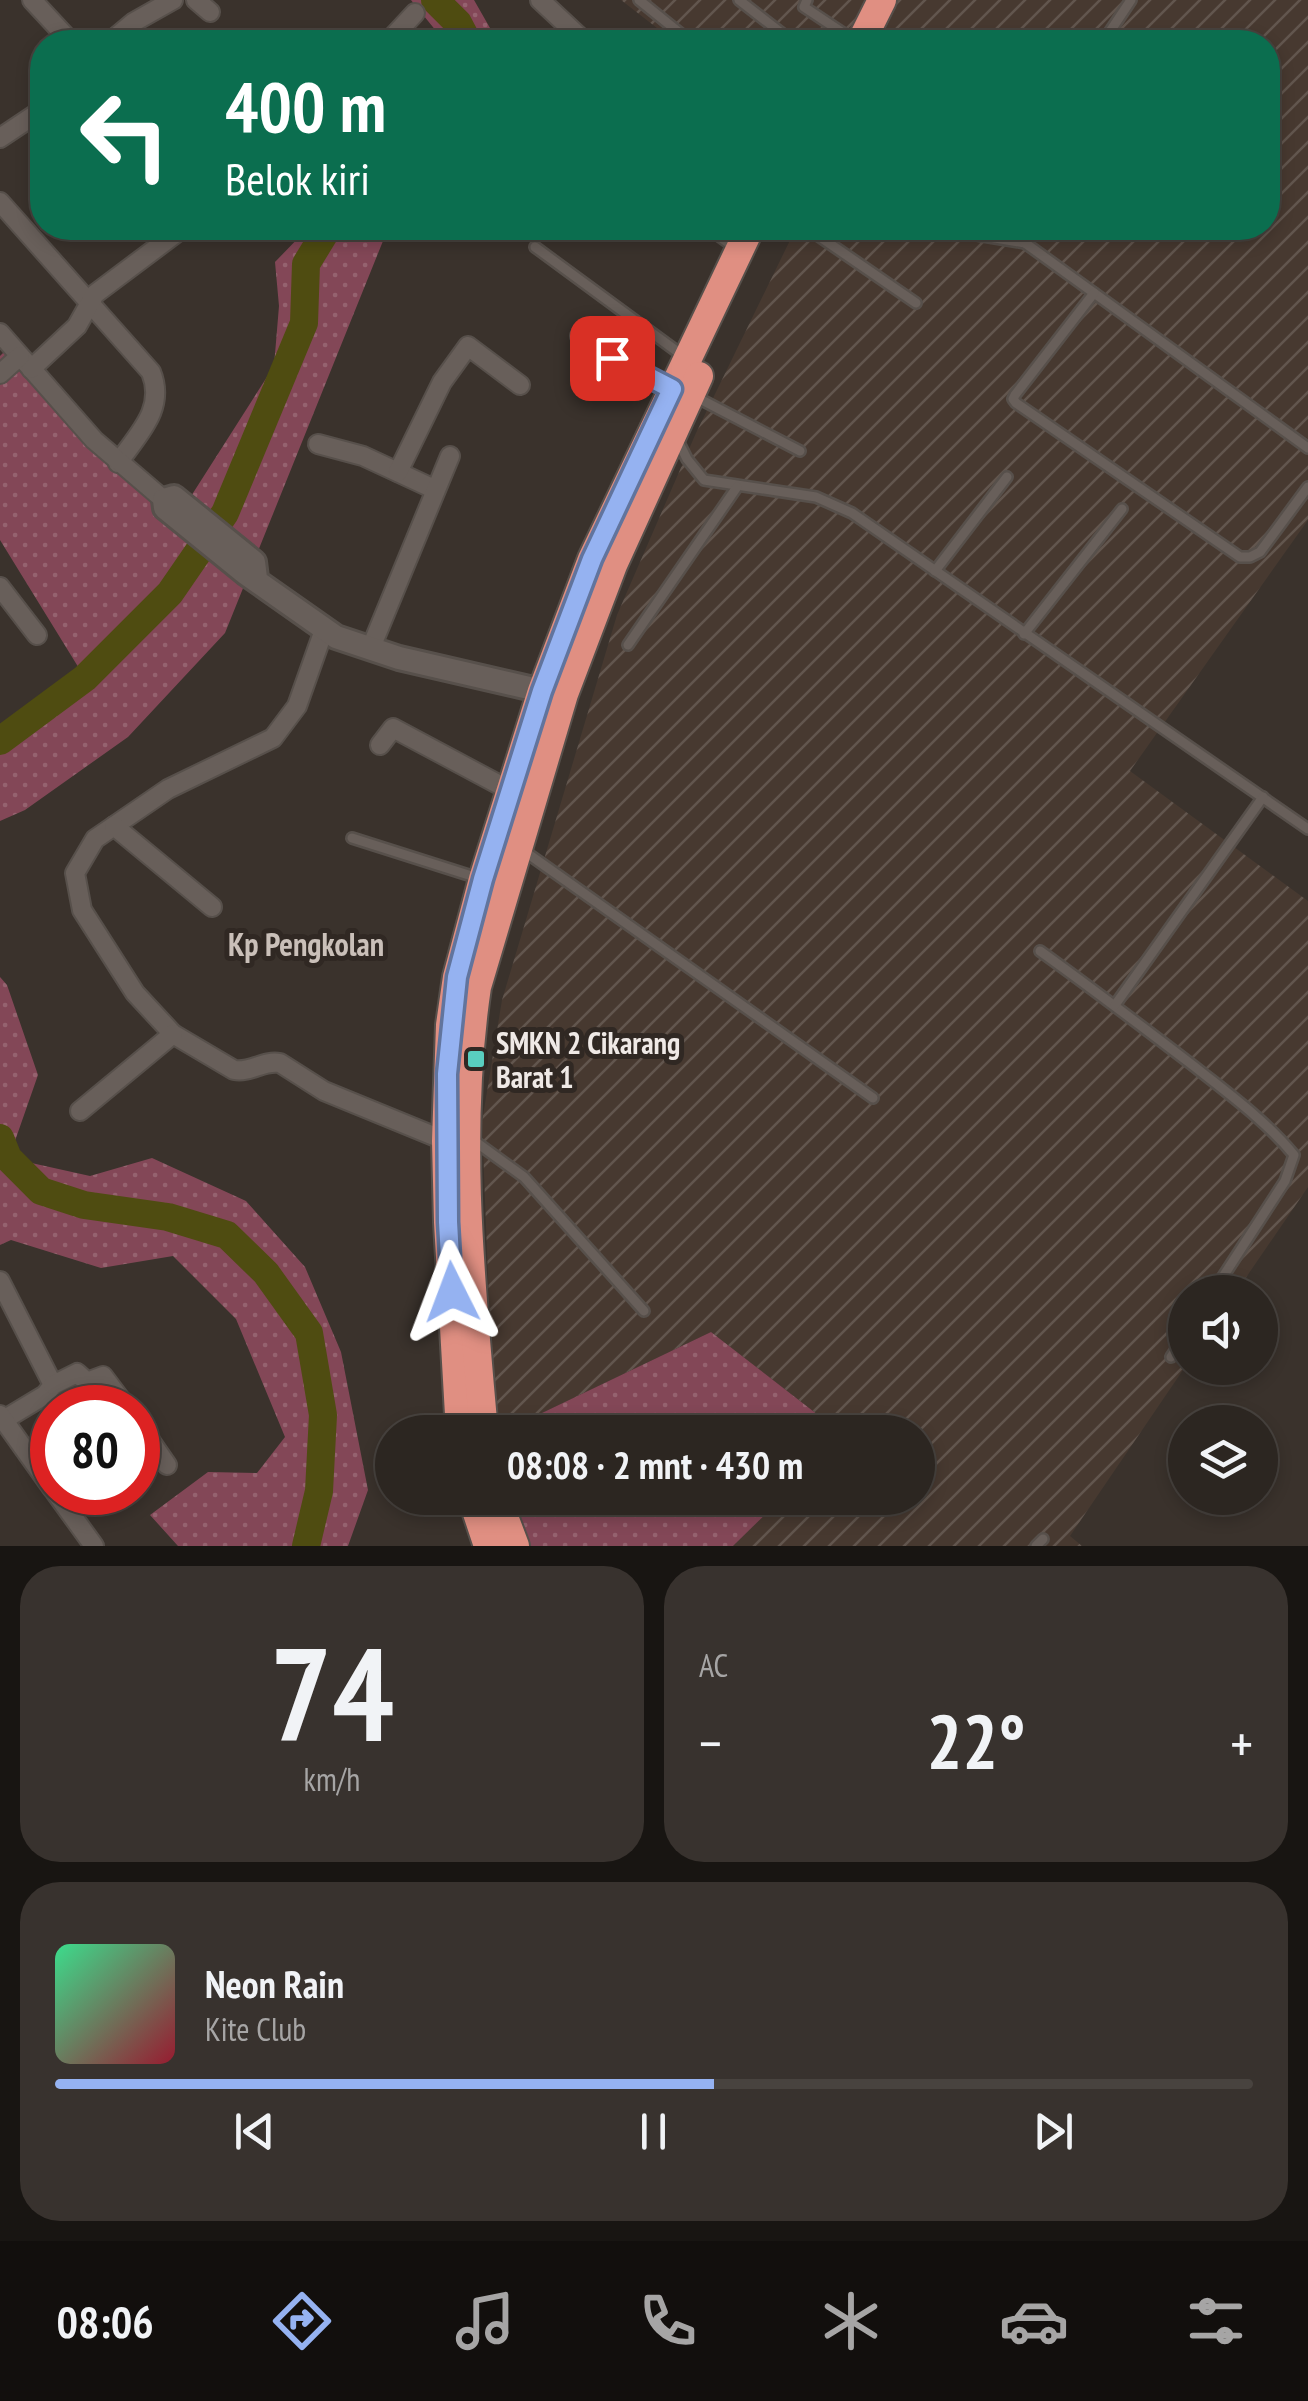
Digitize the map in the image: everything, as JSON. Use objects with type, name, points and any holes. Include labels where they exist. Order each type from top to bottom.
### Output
[{"type":"highway","points":[[853,30],[862,0]]},
{"type":"highway","points":[[858,30],[882,0]]},
{"type":"highway","points":[[459,1415],[448,1222],[478,987],[564,694],[589,626],[673,432],[686,358],[744,240]]},
{"type":"highway","points":[[482,1415],[450,1025],[457,977],[542,691],[592,559],[763,240]]},
{"type":"highway","points":[[478,1515],[488,1546]]},
{"type":"highway","points":[[503,1515],[515,1546]]},
{"type":"street","points":[[32,0],[60,30]]},
{"type":"street","points":[[124,30],[173,0]]},
{"type":"street","points":[[540,0],[572,30]]},
{"type":"street","points":[[399,30],[415,13]]},
{"type":"street","points":[[0,138],[30,119]]},
{"type":"street","points":[[0,202],[30,236]]},
{"type":"street","points":[[33,240],[151,372],[157,386],[151,417],[118,463]]},
{"type":"street","points":[[0,374],[26,363],[77,326],[95,294],[167,240]]},
{"type":"street","points":[[0,333],[118,463],[324,630],[370,650],[542,691]]},
{"type":"street","points":[[580,336],[612,358],[681,391]]},
{"type":"street","points":[[398,472],[442,382],[468,346],[520,386]]},
{"type":"street","points":[[318,444],[364,456],[434,489]]},
{"type":"street","points":[[370,650],[450,456]]},
{"type":"street","points":[[0,587],[37,635]]},
{"type":"street","points":[[324,630],[297,706],[273,738],[168,788],[95,839],[75,873],[76,891],[82,910],[135,993],[173,1034],[234,1070],[242,1072],[265,1064],[280,1064],[324,1091],[457,1139]]},
{"type":"street","points":[[380,745],[393,728],[511,791]]},
{"type":"street","points":[[114,826],[212,906]]},
{"type":"street","points":[[80,1111],[173,1034]]},
{"type":"street","points":[[0,1282],[52,1384]]},
{"type":"street","points":[[30,1456],[3,1417],[45,1395],[52,1384],[77,1373],[87,1382],[103,1376],[110,1385]]},
{"type":"street","points":[[160,1454],[167,1464]]},
{"type":"street","points":[[72,1515],[94,1546]]},
{"type":"lane","points":[[638,0],[677,30]]},
{"type":"lane","points":[[738,0],[778,30]]},
{"type":"lane","points":[[1111,30],[1132,0]]},
{"type":"lane","points":[[803,2],[838,30]]},
{"type":"lane","points":[[826,240],[916,302]]},
{"type":"lane","points":[[1016,240],[1024,242],[1308,448]]},
{"type":"lane","points":[[535,247],[686,358]]},
{"type":"lane","points":[[1094,293],[1015,394],[1016,404],[1240,557],[1250,558],[1260,552],[1308,487]]},
{"type":"lane","points":[[681,391],[800,452]]},
{"type":"lane","points":[[673,432],[704,480],[834,503],[1308,829]]},
{"type":"lane","points":[[935,572],[1007,477]]},
{"type":"lane","points":[[628,645],[737,487]]},
{"type":"lane","points":[[1024,634],[1122,509]]},
{"type":"lane","points":[[1116,1005],[1263,797]]},
{"type":"lane","points":[[352,838],[483,879]]},
{"type":"lane","points":[[518,847],[873,1098]]},
{"type":"lane","points":[[1040,951],[1239,1102],[1294,1154],[1285,1180],[1224,1275]]},
{"type":"lane","points":[[457,1139],[524,1177],[644,1311]]},
{"type":"shaded area","points":[[411,0],[474,0],[491,30],[435,30]]},
{"type":"shaded area","points":[[621,0],[1308,0],[1308,520],[1130,771],[1308,901],[1308,1187],[1248,1275],[1168,1275],[1168,1385],[1173,1385],[1070,1536],[1082,1546],[733,1546],[765,1515],[935,1515],[935,1415],[818,1415],[711,1332],[538,1415],[493,1415],[482,1122],[502,1000],[617,615],[696,433],[790,240],[1280,240],[1280,30],[660,30]]},
{"type":"shaded area","points":[[296,240],[384,240],[225,633],[128,737],[25,810],[0,821],[0,741],[85,678],[0,540],[0,356],[4,352],[99,452],[179,515],[274,366],[279,306],[275,262]]},
{"type":"shaded area","points":[[0,977],[7,985],[38,1075],[9,1158],[90,1176],[152,1158],[246,1201],[305,1267],[341,1352],[368,1490],[348,1546],[178,1546],[150,1515],[160,1515],[160,1508],[208,1472],[257,1473],[285,1437],[236,1319],[173,1256],[101,1268],[11,1240],[0,1245]]},
{"type":"shaded area","points":[[711,1332],[818,1415],[538,1415]]},
{"type":"shaded area","points":[[516,1515],[765,1515],[733,1546],[526,1546]]},
{"type":"waterway","points":[[435,0],[462,30]]},
{"type":"waterway","points":[[0,741],[85,678],[170,593],[225,513],[304,323],[306,264],[321,240]]},
{"type":"waterway","points":[[0,1138],[8,1158],[41,1191],[84,1205],[168,1217],[227,1235],[266,1273],[309,1333],[323,1415],[319,1491],[306,1546]]},
{"type":"place","name":"SMKN 2 Cikarang Barat 1","points":[[476,1059]]},
{"type":"district","name":"Kp Pengkolan","points":[[306,944]]},
{"type":"route","points":[[452,1292],[447,1074],[457,977],[542,691],[592,559],[672,389],[612,358]]}]
